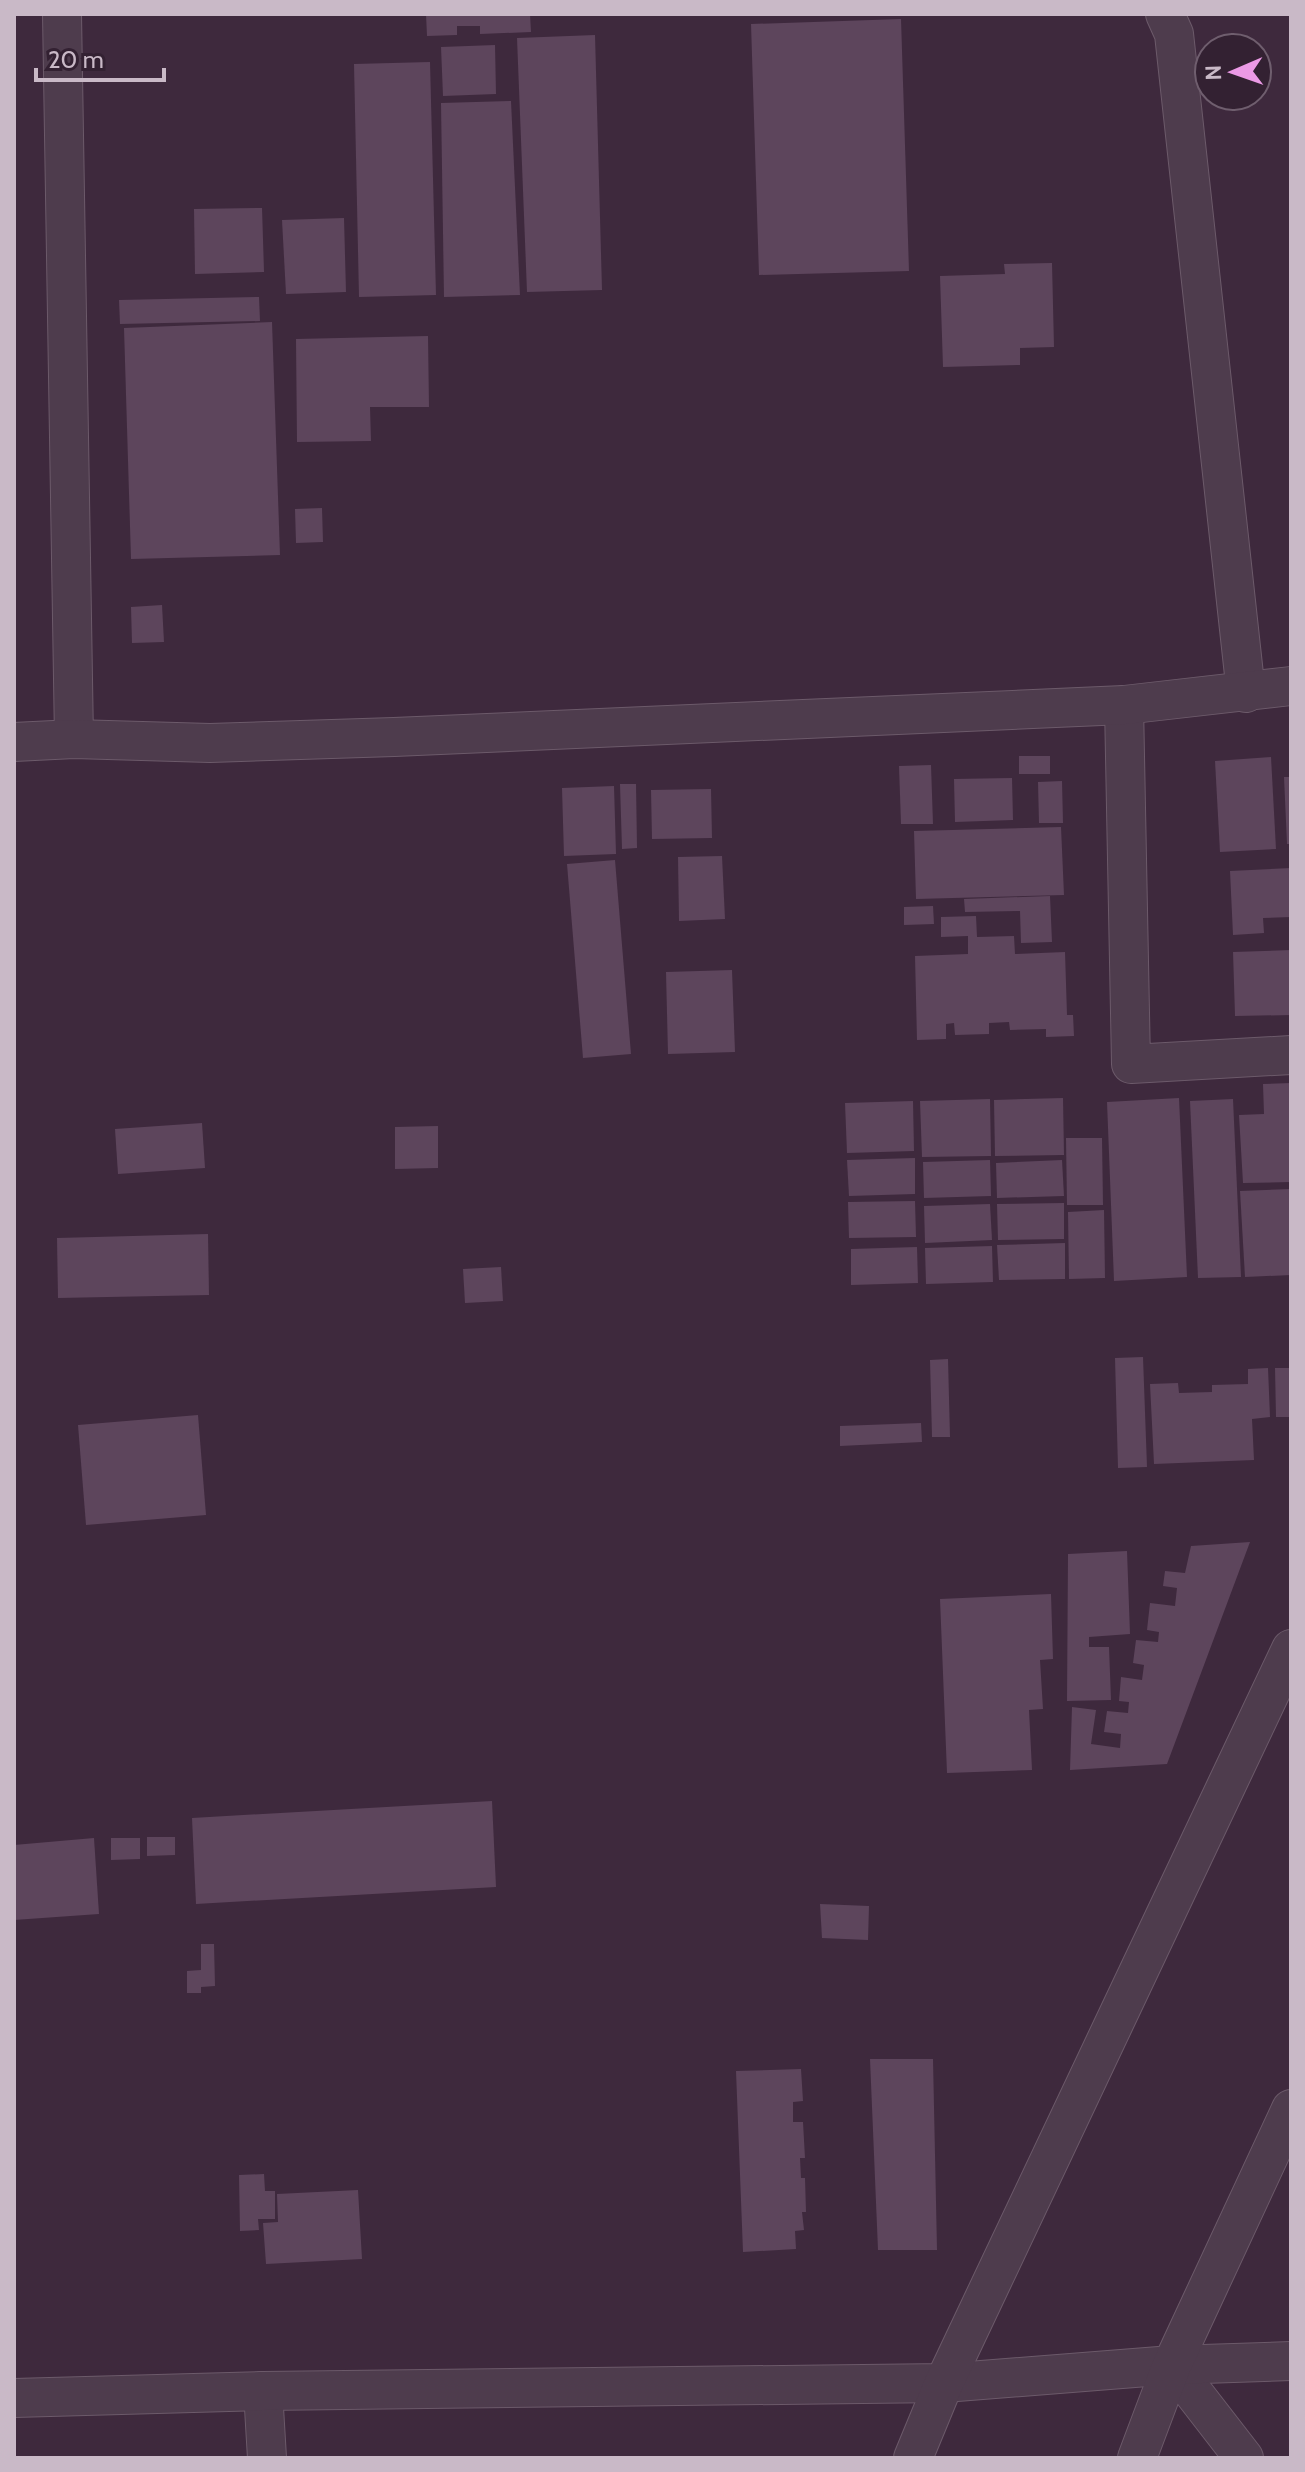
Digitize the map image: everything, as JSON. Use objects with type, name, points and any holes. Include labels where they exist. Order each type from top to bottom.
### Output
[{"type":"street","points":[[62,14],[74,739]]},
{"type":"street","points":[[1165,14],[1174,34],[1246,693]]},
{"type":"street","points":[[14,742],[74,739],[210,743],[394,737],[1124,705],[1291,686]]},
{"type":"street","points":[[1124,705],[1131,1064],[1291,1055]]},
{"type":"street","points":[[913,2458],[944,2383],[1291,1649]]},
{"type":"street","points":[[1137,2458],[1172,2365],[1291,2109]]},
{"type":"street","points":[[14,2398],[263,2391],[944,2383],[1172,2365],[1291,2361]]},
{"type":"street","points":[[1172,2365],[1244,2458]]},
{"type":"street","points":[[263,2391],[267,2458]]},
{"type":"building","points":[[426,14],[530,14],[531,32],[480,34],[480,26],[457,26],[457,35],[427,36]]},
{"type":"building","points":[[901,19],[909,271],[759,275],[751,24]]},
{"type":"building","points":[[595,35],[602,290],[527,292],[517,38]]},
{"type":"building","points":[[495,45],[496,94],[443,96],[441,47]]},
{"type":"building","points":[[430,62],[436,295],[359,297],[354,64]]},
{"type":"building","points":[[511,101],[520,295],[444,297],[441,103]]},
{"type":"building","points":[[262,208],[264,272],[195,274],[194,209]]},
{"type":"building","points":[[344,218],[346,292],[286,294],[282,220]]},
{"type":"building","points":[[1052,263],[1054,347],[1020,348],[1020,365],[943,367],[940,276],[1005,274],[1004,264]]},
{"type":"building","points":[[259,297],[260,321],[120,324],[119,300]]},
{"type":"building","points":[[272,322],[280,555],[131,559],[124,328]]},
{"type":"building","points":[[428,336],[429,407],[370,407],[371,441],[297,442],[296,339]]},
{"type":"building","points":[[322,508],[323,542],[296,543],[295,509]]},
{"type":"building","points":[[162,605],[164,642],[132,643],[131,607]]},
{"type":"building","points":[[1019,756],[1050,756],[1050,774],[1019,774]]},
{"type":"building","points":[[1271,757],[1276,849],[1220,852],[1215,761]]},
{"type":"building","points":[[931,765],[933,824],[901,824],[899,766]]},
{"type":"building","points":[[1284,777],[1291,777],[1291,844],[1287,844]]},
{"type":"building","points":[[1012,778],[1013,820],[955,822],[954,779]]},
{"type":"building","points":[[1062,781],[1063,823],[1039,823],[1038,782]]},
{"type":"building","points":[[620,784],[636,784],[637,848],[622,849]]},
{"type":"building","points":[[614,786],[616,854],[564,856],[562,788]]},
{"type":"building","points":[[711,789],[712,838],[652,839],[651,790]]},
{"type":"building","points":[[1061,827],[1064,895],[916,899],[914,831]]},
{"type":"building","points":[[722,856],[725,919],[679,921],[678,857]]},
{"type":"building","points":[[615,860],[631,1054],[583,1058],[567,864]]},
{"type":"building","points":[[1291,868],[1291,917],[1263,918],[1264,933],[1233,935],[1230,871]]},
{"type":"building","points":[[1050,896],[1052,942],[1021,943],[1020,911],[965,912],[964,899]]},
{"type":"building","points":[[933,906],[934,924],[904,925],[904,907]]},
{"type":"building","points":[[976,916],[977,937],[1014,936],[1015,954],[1065,952],[1067,1015],[1073,1015],[1074,1036],[1046,1037],[1046,1029],[1010,1030],[1009,1022],[989,1023],[989,1034],[955,1035],[954,1023],[946,1024],[946,1039],[917,1040],[915,956],[968,954],[968,936],[941,937],[941,917]]},
{"type":"building","points":[[1291,950],[1291,1015],[1235,1016],[1233,952]]},
{"type":"building","points":[[732,970],[735,1052],[668,1054],[666,972]]},
{"type":"building","points":[[1291,1083],[1291,1182],[1243,1183],[1239,1115],[1264,1114],[1263,1084]]},
{"type":"building","points":[[1063,1098],[1064,1155],[995,1156],[994,1100]]},
{"type":"building","points":[[1179,1098],[1187,1277],[1114,1281],[1107,1102]]},
{"type":"building","points":[[990,1099],[991,1156],[922,1157],[920,1101]]},
{"type":"building","points":[[1233,1099],[1241,1277],[1198,1278],[1190,1101]]},
{"type":"building","points":[[913,1101],[914,1151],[847,1153],[845,1103]]},
{"type":"building","points":[[202,1123],[205,1168],[118,1174],[115,1129]]},
{"type":"building","points":[[438,1126],[438,1168],[395,1169],[395,1127]]},
{"type":"building","points":[[1066,1138],[1102,1138],[1103,1205],[1067,1205]]},
{"type":"building","points":[[915,1158],[915,1194],[849,1196],[847,1160]]},
{"type":"building","points":[[990,1160],[991,1196],[924,1198],[923,1162]]},
{"type":"building","points":[[1062,1160],[1064,1196],[997,1198],[996,1163]]},
{"type":"building","points":[[1291,1189],[1291,1275],[1245,1277],[1240,1191]]},
{"type":"building","points":[[915,1201],[916,1237],[849,1238],[848,1202]]},
{"type":"building","points":[[1064,1203],[1064,1239],[998,1240],[997,1204]]},
{"type":"building","points":[[990,1204],[992,1240],[925,1243],[924,1206]]},
{"type":"building","points":[[1104,1210],[1105,1278],[1069,1279],[1068,1212]]},
{"type":"building","points":[[208,1234],[209,1295],[58,1298],[57,1238]]},
{"type":"building","points":[[1065,1243],[1065,1279],[999,1280],[997,1245]]},
{"type":"building","points":[[992,1246],[993,1282],[926,1284],[925,1248]]},
{"type":"building","points":[[917,1247],[918,1283],[851,1285],[851,1249]]},
{"type":"building","points":[[501,1267],[503,1301],[465,1303],[463,1269]]},
{"type":"building","points":[[1143,1357],[1147,1467],[1118,1468],[1115,1358]]},
{"type":"building","points":[[948,1359],[950,1437],[932,1437],[930,1360]]},
{"type":"building","points":[[1268,1368],[1270,1417],[1252,1419],[1254,1460],[1154,1464],[1150,1384],[1178,1383],[1179,1393],[1212,1392],[1212,1385],[1248,1384],[1248,1369]]},
{"type":"building","points":[[1275,1368],[1291,1368],[1291,1417],[1276,1417]]},
{"type":"building","points":[[198,1415],[206,1515],[86,1525],[78,1425]]},
{"type":"building","points":[[921,1423],[922,1442],[840,1446],[840,1426]]},
{"type":"building","points":[[1250,1542],[1167,1764],[1070,1770],[1072,1707],[1096,1710],[1091,1744],[1120,1748],[1121,1734],[1104,1732],[1107,1711],[1128,1713],[1129,1702],[1119,1701],[1121,1677],[1142,1680],[1144,1665],[1133,1663],[1136,1640],[1158,1642],[1159,1632],[1147,1630],[1150,1603],[1175,1606],[1177,1588],[1163,1586],[1165,1571],[1185,1573],[1191,1546]]},
{"type":"building","points":[[1127,1551],[1130,1634],[1089,1637],[1089,1647],[1109,1647],[1111,1700],[1067,1701],[1068,1554]]},
{"type":"building","points":[[1051,1594],[1053,1659],[1040,1660],[1043,1709],[1029,1710],[1032,1770],[947,1773],[940,1599]]},
{"type":"building","points":[[492,1801],[496,1887],[196,1904],[192,1818]]},
{"type":"building","points":[[147,1837],[175,1837],[175,1855],[147,1856]]},
{"type":"building","points":[[94,1838],[99,1914],[14,1920],[14,1845]]},
{"type":"building","points":[[111,1838],[140,1838],[140,1859],[111,1860]]},
{"type":"building","points":[[820,1904],[869,1906],[868,1940],[822,1938]]},
{"type":"building","points":[[201,1944],[214,1944],[215,1986],[201,1987],[201,1993],[187,1993],[187,1971],[201,1970]]},
{"type":"building","points":[[870,2059],[933,2059],[937,2250],[878,2250]]},
{"type":"building","points":[[801,2069],[803,2101],[793,2102],[793,2122],[803,2122],[805,2158],[800,2158],[801,2178],[805,2178],[804,2230],[795,2231],[796,2249],[743,2252],[736,2071]]},
{"type":"building","points":[[264,2174],[265,2191],[275,2191],[275,2219],[258,2219],[259,2230],[240,2231],[239,2175]]},
{"type":"building","points":[[358,2190],[362,2259],[266,2264],[263,2223],[278,2222],[277,2194]]}]
